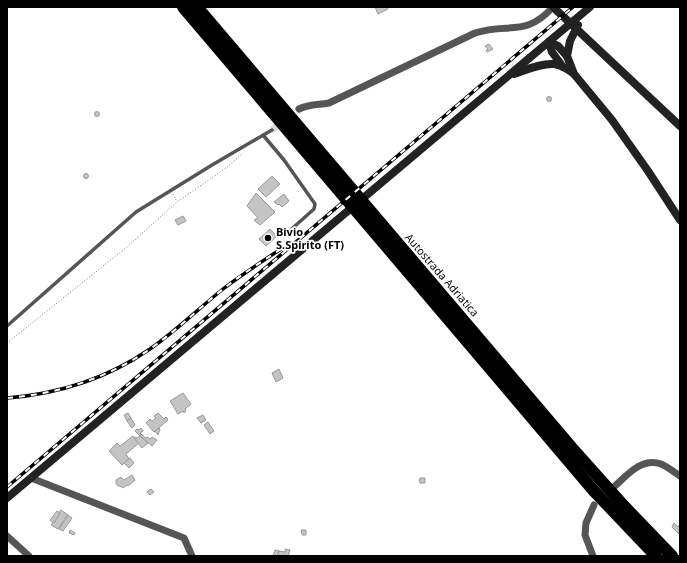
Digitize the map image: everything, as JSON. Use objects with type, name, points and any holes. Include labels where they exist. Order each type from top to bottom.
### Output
[{"type":"highway","name":"Autostrada Adriatica","points":[[183,7],[572,448],[623,505],[672,556]]},
{"type":"highway","name":"Autostrada Adriatica","points":[[197,7],[342,186]]},
{"type":"highway","name":"Autostrada Adriatica","points":[[367,215],[594,491],[656,556]]},
{"type":"main road","points":[[553,7],[680,126]]},
{"type":"main road","points":[[7,498],[587,9]]},
{"type":"main road","points":[[567,56],[570,41],[587,9]]},
{"type":"main road","points":[[549,42],[558,46],[567,56],[574,74],[612,120],[680,220]]},
{"type":"main road","points":[[549,42],[552,52],[562,67]]},
{"type":"main road","points":[[506,78],[532,67],[554,64],[574,74]]},
{"type":"street","points":[[299,109],[311,104],[320,105],[329,103],[475,33],[484,30],[516,28],[530,24],[545,16],[553,7]]},
{"type":"street","points":[[615,486],[634,469],[647,464],[660,464],[680,476]]},
{"type":"street","points":[[31,478],[184,538],[192,556]]},
{"type":"street","points":[[593,556],[585,535],[586,523],[594,505]]},
{"type":"street","points":[[7,536],[29,556]]},
{"type":"lane","points":[[7,326],[136,212],[272,130]]},
{"type":"lane","points":[[263,135],[284,160],[315,204],[314,209],[286,234]]},
{"type":"path","points":[[7,343],[127,247],[177,202],[226,168],[244,152]]},
{"type":"path","points":[[172,190],[177,202]]},
{"type":"building","points":[[375,7],[387,7],[388,9],[378,14]]},
{"type":"building","points":[[489,44],[493,49],[487,52],[486,50],[488,49],[485,46]]},
{"type":"building","points":[[549,96],[552,99],[549,102],[546,99]]},
{"type":"building","points":[[95,112],[99,112],[99,116],[95,116]]},
{"type":"building","points":[[84,174],[88,174],[88,178],[84,178]]},
{"type":"building","points":[[272,176],[280,184],[266,197],[258,189]]},
{"type":"building","points":[[256,193],[275,212],[260,225],[254,220],[258,218],[247,206]]},
{"type":"building","points":[[284,194],[289,201],[282,207],[274,202]]},
{"type":"building","points":[[183,216],[186,221],[178,225],[175,220]]},
{"type":"building","name":"Bivio S.Spirito (FT)","points":[[270,229],[277,236],[266,246],[259,239]]},
{"type":"building","points":[[279,369],[283,378],[276,382],[272,373]]},
{"type":"building","points":[[183,393],[191,404],[185,409],[186,411],[184,413],[183,411],[178,414],[170,401]]},
{"type":"building","points":[[128,413],[131,418],[127,421],[124,415]]},
{"type":"building","points":[[158,413],[164,419],[166,417],[168,420],[154,432],[146,423],[150,419],[152,421],[156,418],[154,416]]},
{"type":"building","points":[[203,415],[206,420],[201,423],[197,418]]},
{"type":"building","points":[[131,418],[135,425],[132,428],[127,421]]},
{"type":"building","points":[[208,422],[214,431],[210,434],[204,425]]},
{"type":"building","points":[[141,428],[143,431],[140,433],[140,436],[135,431]]},
{"type":"building","points":[[159,428],[160,429],[158,435],[155,431]]},
{"type":"building","points":[[142,434],[145,438],[147,437],[150,439],[152,437],[157,440],[152,446],[140,436]]},
{"type":"building","points":[[133,436],[139,443],[126,454],[129,459],[122,465],[109,451],[117,443],[120,446]]},
{"type":"building","points":[[140,436],[148,443],[142,448],[134,438]]},
{"type":"building","points":[[130,458],[134,463],[129,468],[124,463]]},
{"type":"building","points":[[132,475],[135,480],[128,486],[127,485],[123,488],[118,486],[116,483],[116,480],[121,477],[124,480]]},
{"type":"building","points":[[420,478],[425,478],[425,483],[420,483]]},
{"type":"building","points":[[151,489],[154,492],[150,495],[147,492]]},
{"type":"building","points":[[61,510],[68,515],[58,529],[51,525]]},
{"type":"building","points":[[57,511],[60,513],[54,523],[50,520]]},
{"type":"building","points":[[68,515],[72,518],[63,531],[59,529]]},
{"type":"building","points":[[674,523],[678,527],[679,525],[680,526],[679,534],[672,527]]},
{"type":"building","points":[[70,530],[75,533],[74,535],[69,533]]},
{"type":"building","points":[[301,530],[306,530],[306,535],[302,535]]},
{"type":"building","points":[[285,549],[290,550],[288,556],[277,556],[279,551],[285,552]]},
{"type":"building","points":[[275,550],[279,551],[277,556],[273,556]]},
{"type":"tunnel","points":[[272,130],[299,109]]},
{"type":"railway","points":[[7,487],[573,7]]},
{"type":"railway","points":[[7,398],[45,393],[82,383],[134,359],[169,335],[230,284],[281,249]]},
{"type":"place","name":"Bivio S.Spirito (FT)","points":[[268,238]]}]
